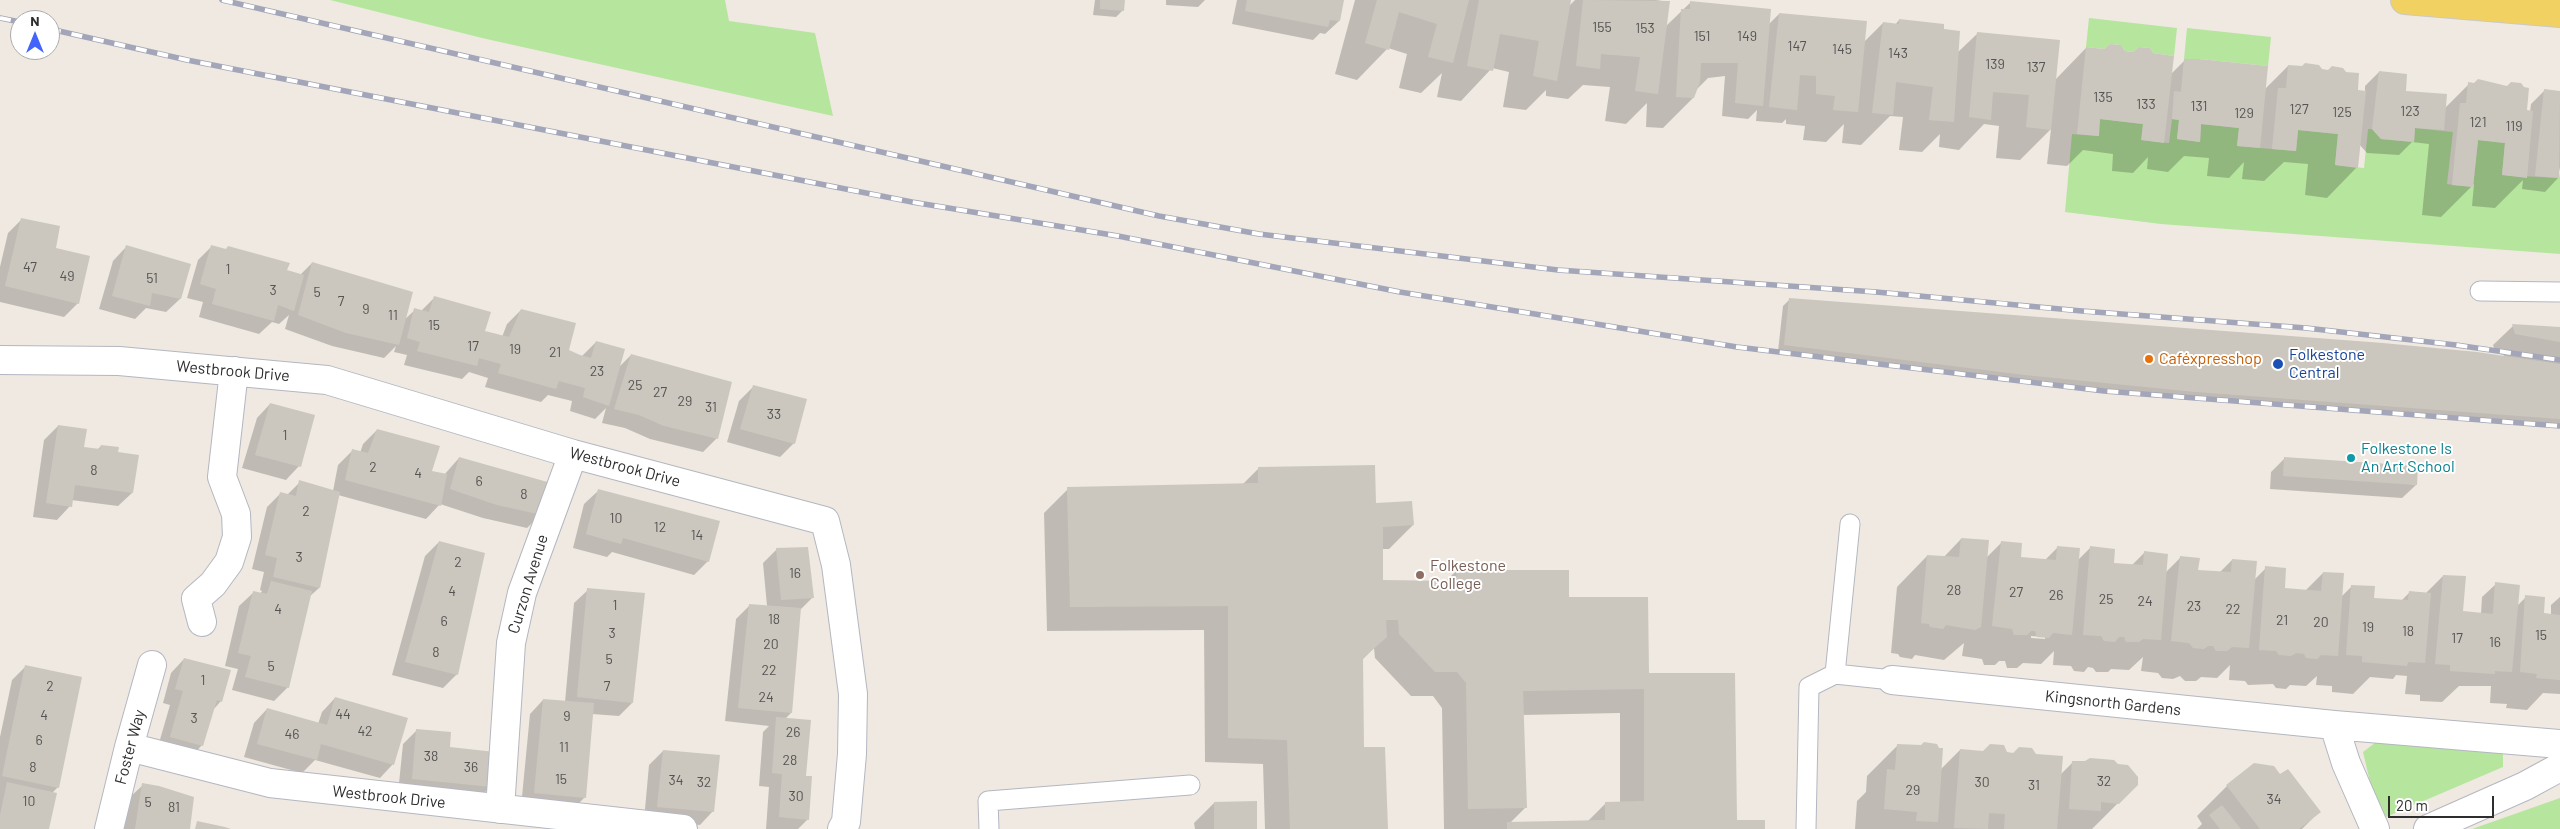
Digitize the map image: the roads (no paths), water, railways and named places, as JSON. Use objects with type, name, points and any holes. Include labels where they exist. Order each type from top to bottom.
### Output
[{"type":"main road","points":[[2405,0],[2560,13]]},
{"type":"street","name":"Westbrook Drive","points":[[0,360],[119,361],[327,380],[573,454],[825,521],[836,565],[853,694],[851,764],[846,822],[842,829]]},
{"type":"street","points":[[202,622],[196,599],[213,584],[229,562],[237,537],[236,514],[222,477],[234,371]]},
{"type":"street","name":"Curzon Avenue","points":[[500,809],[511,643],[522,593],[573,454]]},
{"type":"street","name":"Foster Way","points":[[109,829],[152,665]]},
{"type":"street","name":"Kingsnorth Gardens","points":[[1892,680],[2334,725],[2560,744]]},
{"type":"street","points":[[2334,725],[2346,763],[2376,829]]},
{"type":"street","name":"Westbrook Drive","points":[[129,747],[270,783],[683,829]]},
{"type":"street","points":[[2428,829],[2525,786],[2560,767]]},
{"type":"lane","points":[[2480,291],[2560,292]]},
{"type":"lane","points":[[1835,674],[1850,524]]},
{"type":"lane","points":[[1806,829],[1809,687],[1835,674],[1892,680]]},
{"type":"lane","points":[[990,829],[988,801],[1190,785]]},
{"type":"railway","points":[[222,0],[1159,216],[1259,234],[1558,270],[1876,292],[2082,311],[2306,328],[2456,345],[2560,360]]},
{"type":"railway","points":[[0,18],[10,20]]},
{"type":"railway","points":[[60,31],[187,60],[912,202],[1118,236],[1400,292],[1737,347],[2104,391],[2560,426]]},
{"type":"place","name":"Caféxpresshop","points":[[2149,359]]},
{"type":"place","name":"Folkestone Central","points":[[2278,364]]},
{"type":"place","name":"Folkestone Is An Art School","points":[[2351,458]]},
{"type":"place","name":"Folkestone College","points":[[1420,575]]}]
